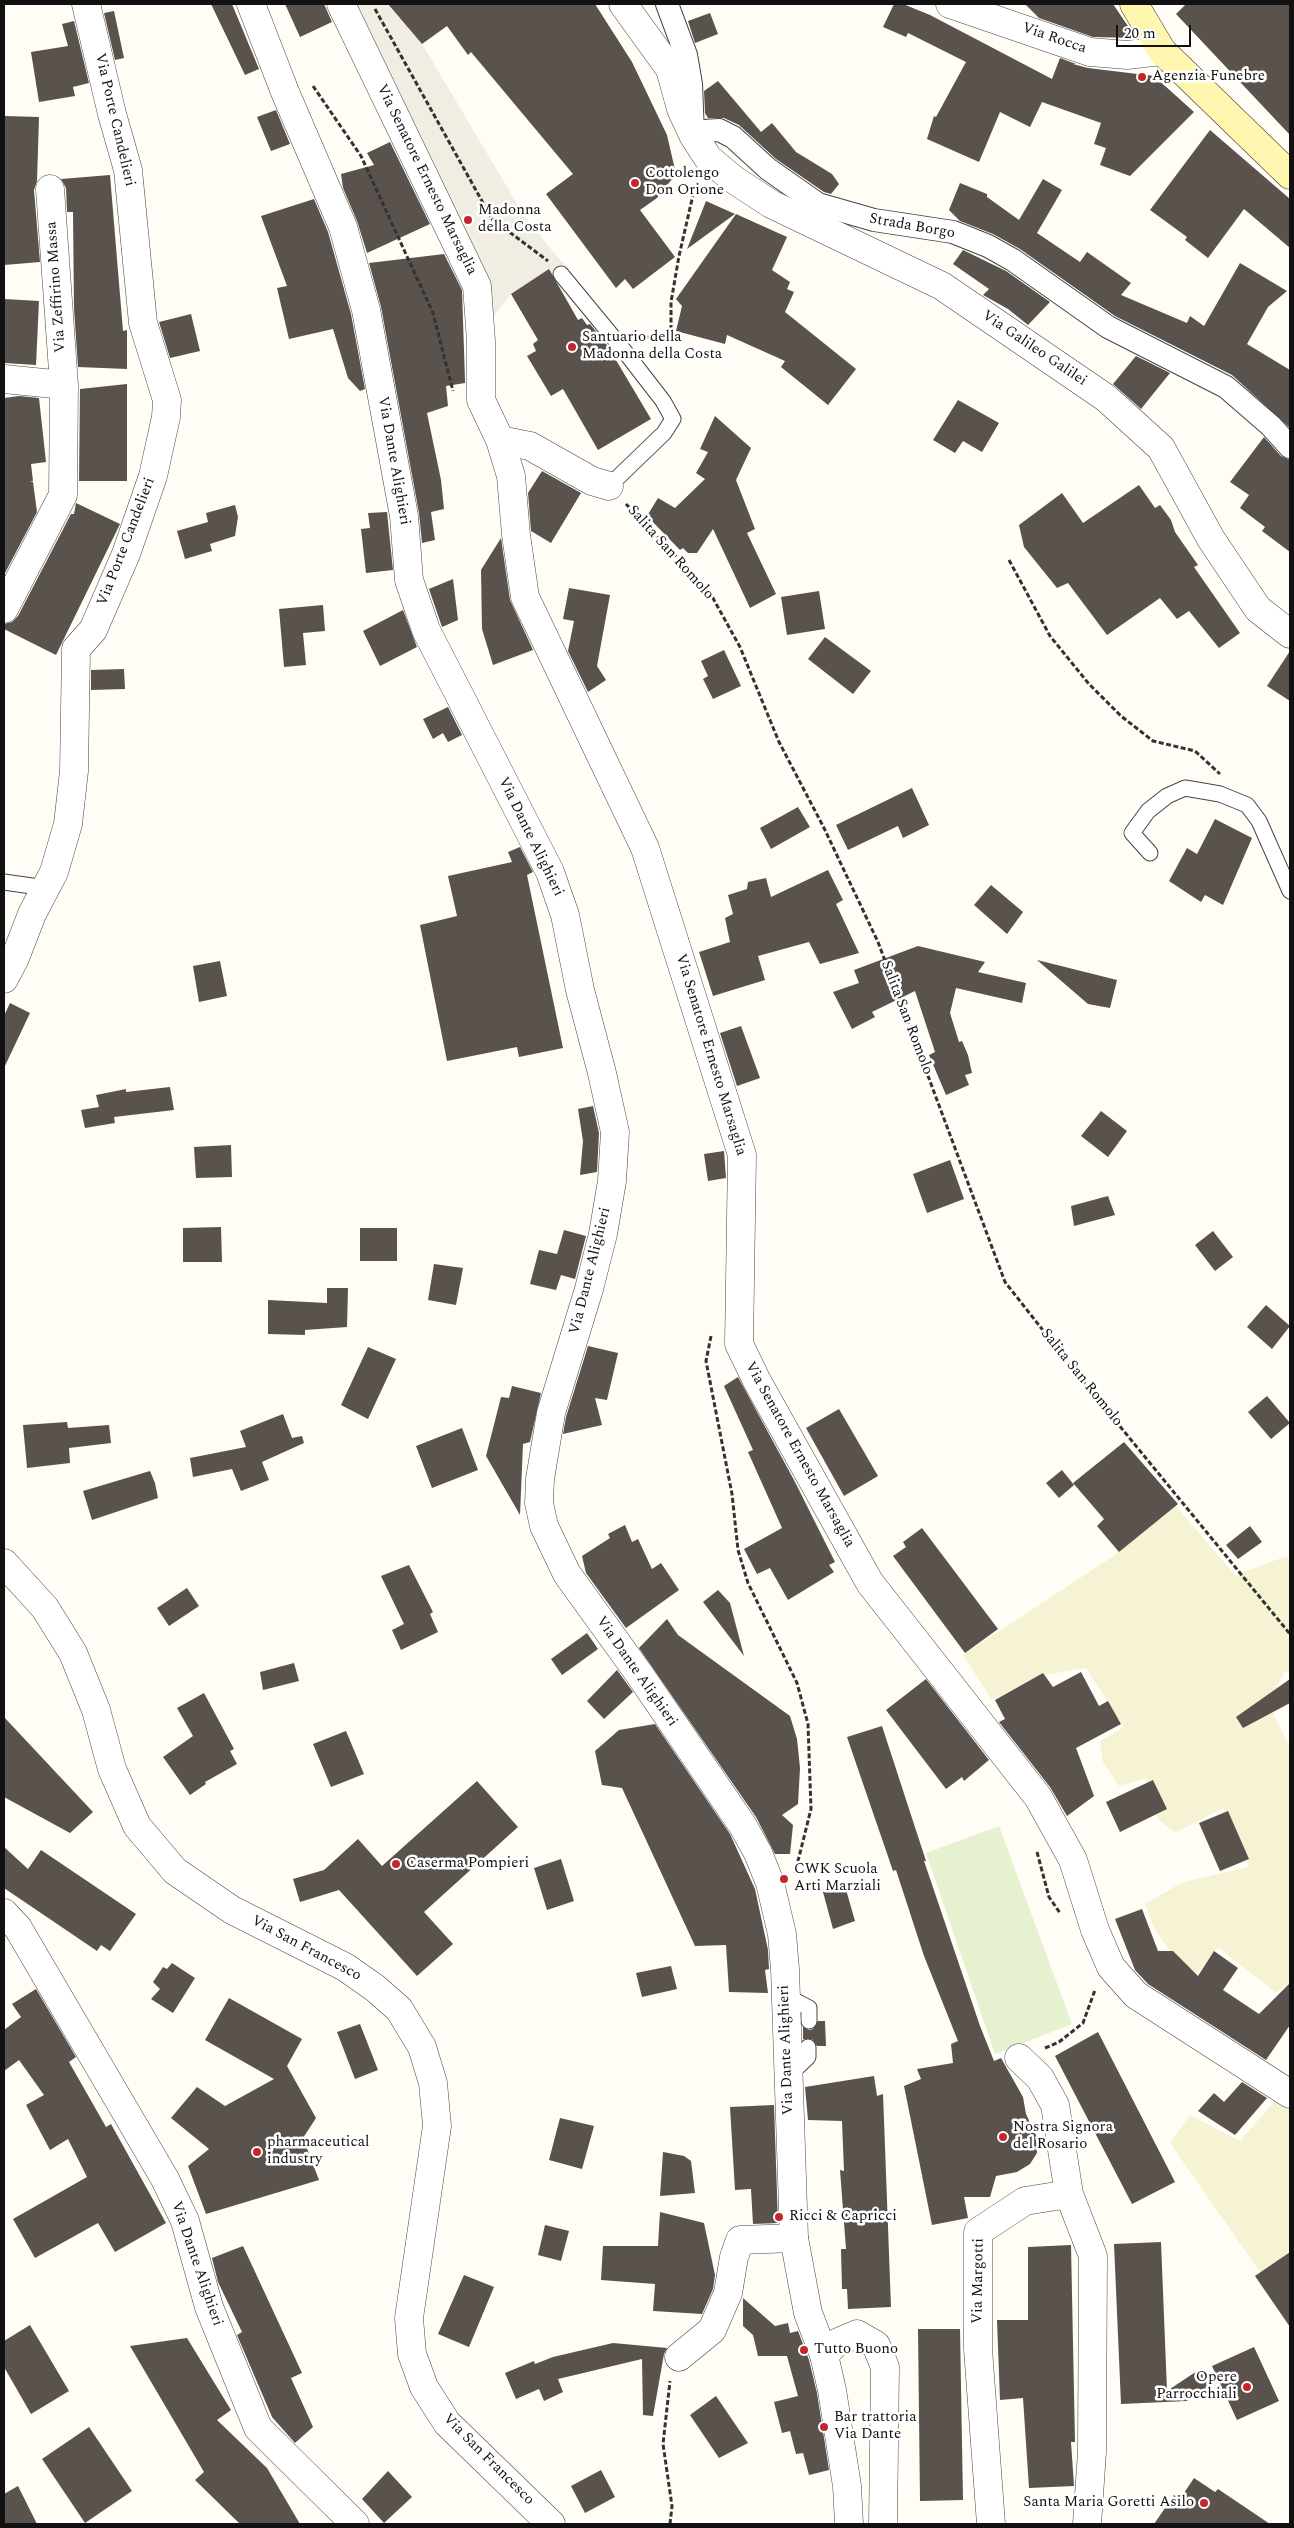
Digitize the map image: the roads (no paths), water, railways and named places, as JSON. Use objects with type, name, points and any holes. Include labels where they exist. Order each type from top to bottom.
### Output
[{"type":"main road","points":[[1134,4],[1162,51],[1290,175]]},
{"type":"street","name":"Via Porte Candelieri","points":[[4,979],[34,887],[61,851],[72,792],[76,649],[94,630],[126,554],[153,476],[166,417],[167,400],[143,323],[128,170],[112,114],[86,4]]},
{"type":"street","name":"Via Dante Alighieri","points":[[251,4],[285,92],[343,227],[366,310],[404,516],[409,580],[426,630],[550,872],[565,915],[580,990],[602,1073],[614,1132],[612,1181],[603,1234],[589,1289],[551,1413],[540,1480],[539,1503],[544,1526],[567,1574],[640,1675],[743,1826],[758,1853],[770,1883],[782,1934],[786,1996],[794,2238],[808,2313],[824,2355],[847,2486],[850,2524]]},
{"type":"street","name":"Via Senatore Ernesto Marsaglia","points":[[341,4],[477,286],[481,400],[500,440],[511,476],[516,535],[525,597],[645,848],[742,1155],[739,1344],[761,1390],[870,1583],[1038,1797],[1073,1860],[1095,1930],[1111,1967],[1136,1995],[1290,2094]]},
{"type":"street","name":"Via Galileo Galilei","points":[[623,4],[670,69],[681,109],[708,158],[733,179],[771,204],[942,286],[1106,398],[1161,448],[1211,539],[1258,608],[1290,634]]},
{"type":"street","points":[[667,4],[686,55],[698,142]]},
{"type":"street","name":"Via Rocca","points":[[950,4],[1090,52],[1127,55],[1162,51]]},
{"type":"street","name":"Strada Borgo","points":[[698,142],[704,131],[719,130],[733,137],[768,169],[818,204],[874,220],[953,232],[988,246],[1013,260],[1108,327],[1226,387],[1271,426],[1290,447]]},
{"type":"street","name":"Via Zeffirino Massa","points":[[4,609],[64,495],[64,385],[50,189]]},
{"type":"street","points":[[4,380],[64,385]]},
{"type":"street","points":[[500,440],[530,446],[592,481],[609,486]]},
{"type":"street","name":"Via San Francesco","points":[[4,1562],[45,1608],[72,1653],[96,1710],[112,1769],[137,1826],[175,1871],[232,1910],[345,1967],[375,1988],[399,2009],[422,2047],[433,2083],[437,2126],[409,2318],[412,2354],[424,2387],[447,2423],[552,2524]]},
{"type":"street","name":"Via Dante Alighieri","points":[[4,1913],[18,1928],[165,2178],[185,2221],[209,2307],[258,2428],[355,2524]]},
{"type":"street","points":[[1019,2058],[1040,2078],[1055,2105],[1069,2194],[1093,2256],[1092,2452],[1088,2524]]},
{"type":"street","name":"Via Margotti","points":[[990,2524],[978,2349],[978,2232],[1025,2201],[1069,2194]]},
{"type":"street","points":[[679,2358],[712,2330],[728,2293],[734,2256],[740,2240],[794,2238]]},
{"type":"street","points":[[824,2355],[836,2343],[857,2334],[876,2345],[885,2367],[882,2524]]},
{"type":"lane","points":[[561,274],[663,401],[673,419],[664,433],[609,486]]},
{"type":"lane","points":[[1150,853],[1132,833],[1148,811],[1166,796],[1186,788],[1228,798],[1247,805],[1259,821],[1290,891]]},
{"type":"lane","points":[[4,882],[34,887]]},
{"type":"lane","points":[[786,1996],[809,2008],[809,2021]]},
{"type":"lane","points":[[788,2076],[808,2057],[808,2047]]},
{"type":"place","name":"Agenzia Funebre","points":[[1142,77]]},
{"type":"place","name":"Cottolengo Don Orione","points":[[635,183]]},
{"type":"place","name":"Madonna della Costa","points":[[468,220]]},
{"type":"place","name":"Santuario della Madonna della Costa","points":[[572,347]]},
{"type":"place","name":"Caserma Pompieri","points":[[396,1864]]},
{"type":"place","name":"CWK Scuola Arti Marziali","points":[[784,1879]]},
{"type":"place","name":"Nostra Signora del Rosario","points":[[1003,2137]]},
{"type":"place","name":"pharmaceutical industry","points":[[257,2152]]},
{"type":"place","name":"Ricci & Capricci","points":[[779,2217]]},
{"type":"place","name":"Tutto Buono","points":[[804,2350]]},
{"type":"place","name":"Opere Parrocchiali","points":[[1247,2387]]},
{"type":"place","name":"Bar trattoria Via Dante","points":[[824,2427]]},
{"type":"place","name":"Santa Maria Goretti Asilo","points":[[1204,2503]]}]
